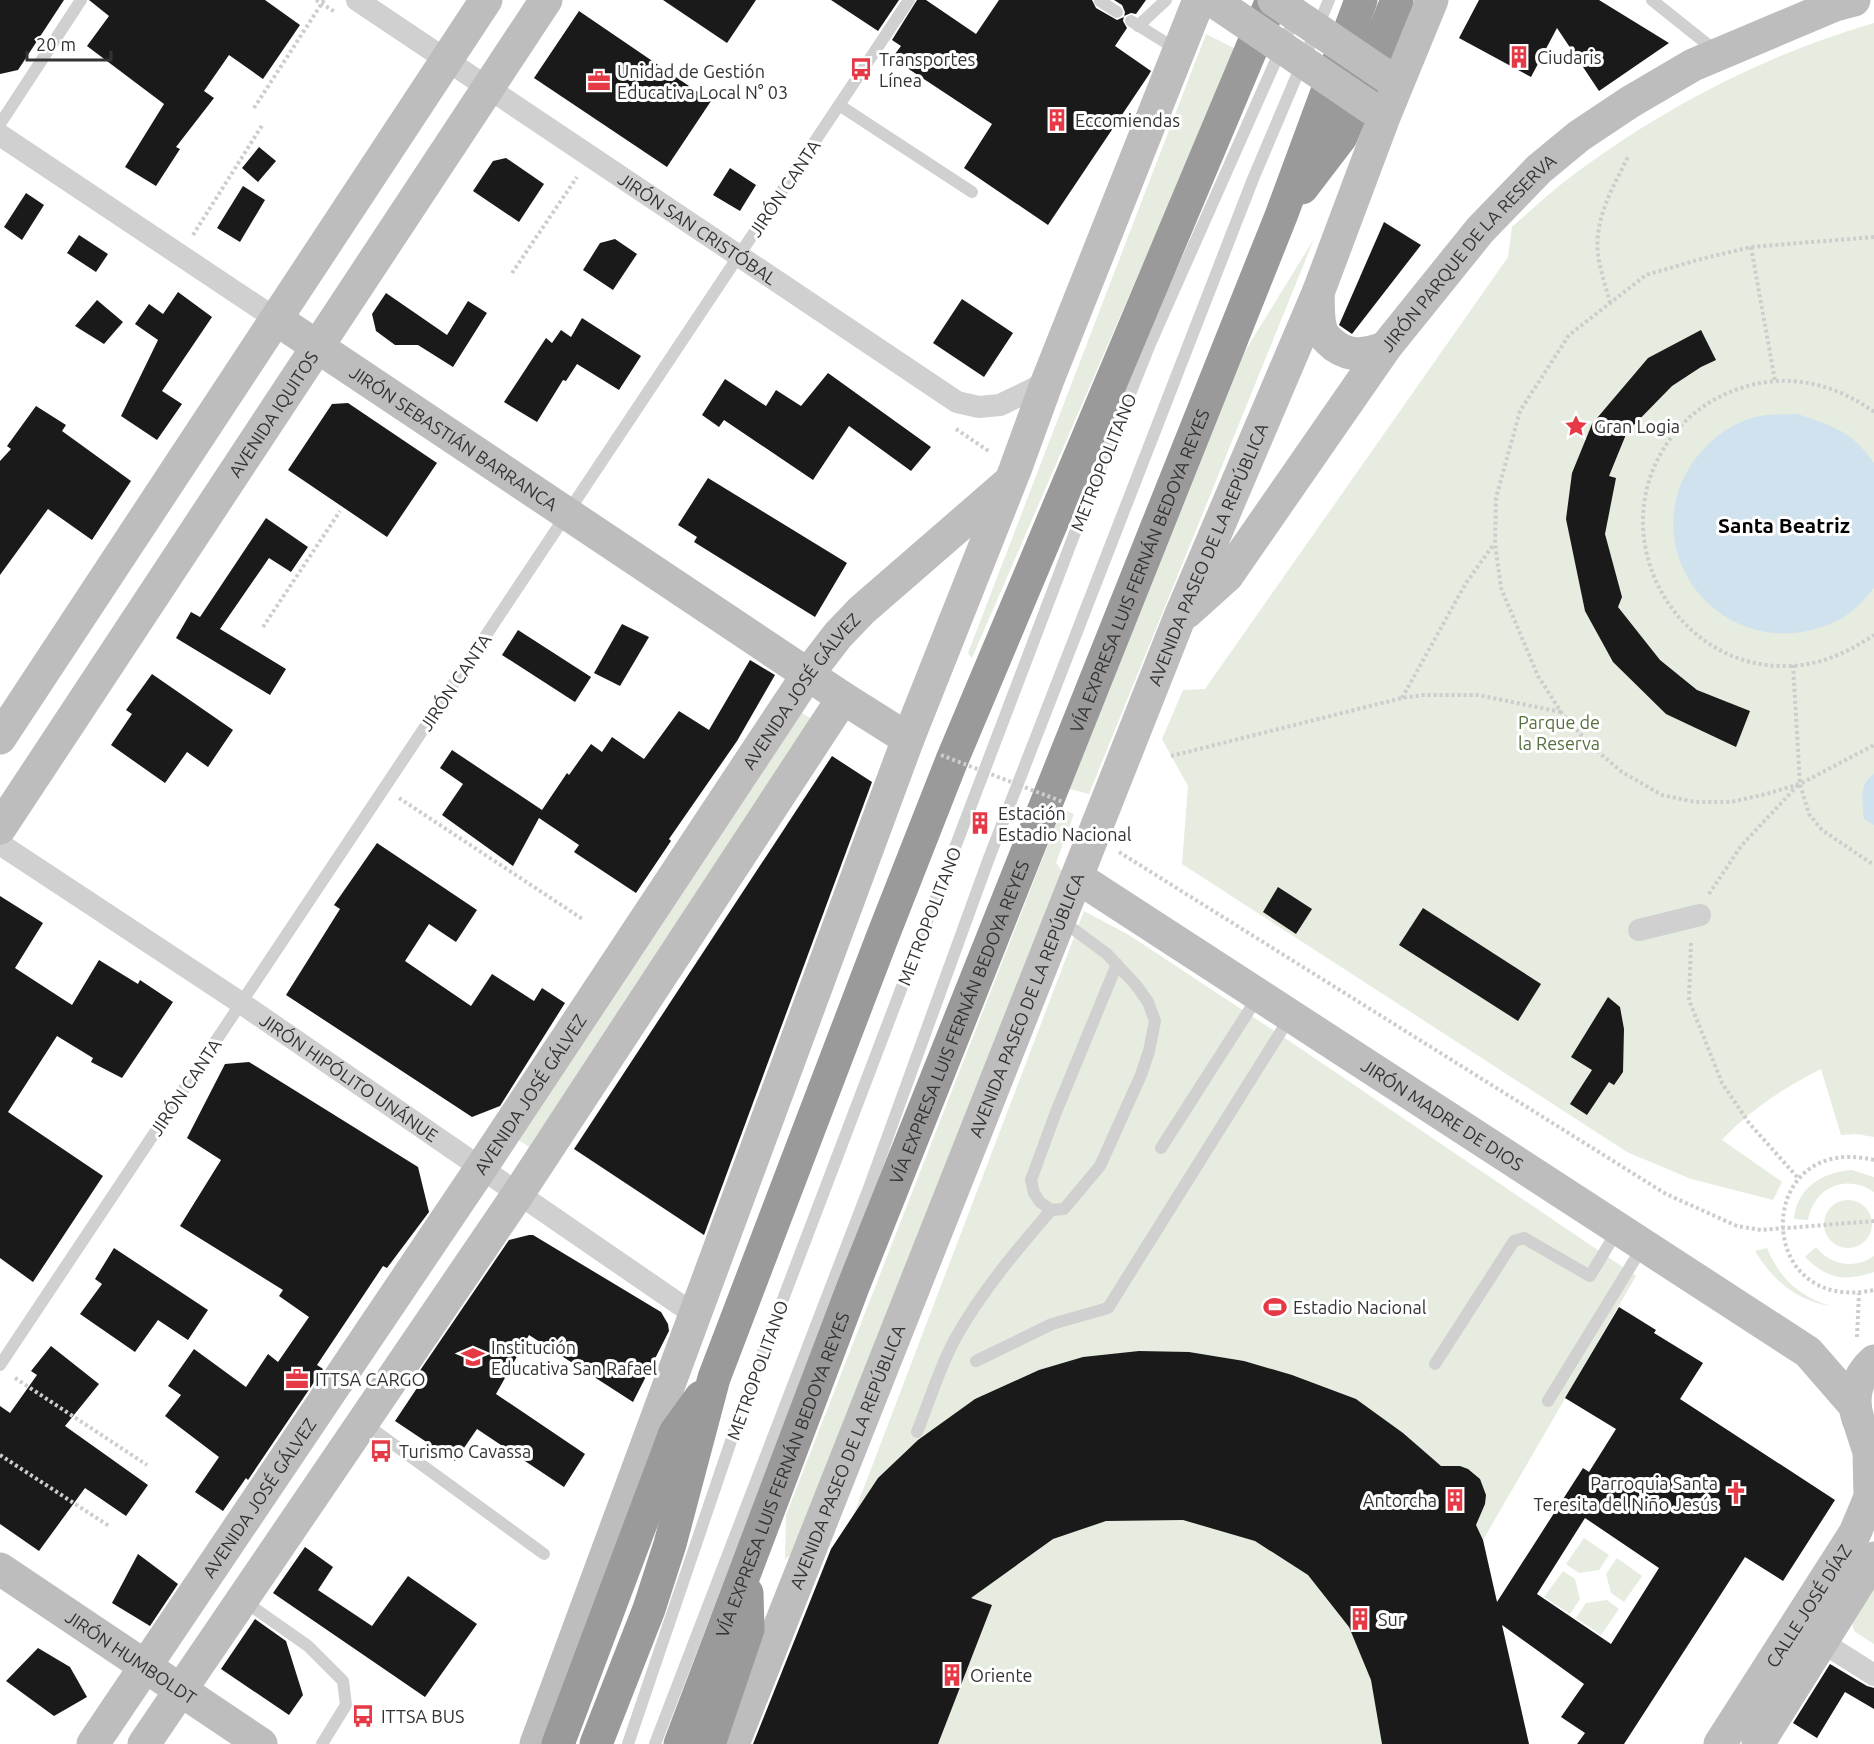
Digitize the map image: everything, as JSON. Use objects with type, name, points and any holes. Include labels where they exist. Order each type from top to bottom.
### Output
[{"type":"highway","points":[[596,1744],[649,1609],[714,1378],[952,760],[1273,0]]},
{"type":"highway","name":"VÍA EXPRESA LUIS FERNÁN BEDOYA REYES","points":[[680,1744],[866,1255],[1281,216],[1361,0]]},
{"type":"highway","points":[[1281,216],[1341,137],[1397,0]]},
{"type":"highway","points":[[558,1744],[675,1433],[714,1378]]},
{"type":"highway","points":[[709,1744],[748,1629],[747,1568]]},
{"type":"street","name":"JIRÓN SAN CRISTÓBAL","points":[[357,0],[957,402],[979,407],[1000,405],[1047,382]]},
{"type":"street","points":[[0,738],[486,0]]},
{"type":"street","name":"AVENIDA IQUITOS","points":[[0,828],[316,345],[546,0]]},
{"type":"street","points":[[536,1744],[908,739],[1199,0]]},
{"type":"street","points":[[1212,0],[1377,112]]},
{"type":"street","points":[[1273,0],[1392,80]]},
{"type":"street","name":"AVENIDA PASEO DE LA REPÚBLICA","points":[[733,1744],[1179,620],[1318,293],[1377,112],[1432,0]]},
{"type":"street","name":"JIRÓN PARQUE DE LA RESERVA","points":[[1179,620],[1227,576],[1385,348],[1480,230],[1539,169],[1579,136],[1630,102],[1693,65],[1841,2]]},
{"type":"street","name":"JIRÓN SEBASTIÁN BARRANCA","points":[[0,135],[843,698],[908,739]]},
{"type":"street","points":[[1318,293],[1322,333],[1330,343],[1343,352],[1353,355],[1368,354],[1385,348]]},
{"type":"street","name":"AVENIDA JOSÉ GÁLVEZ","points":[[93,1744],[481,1168],[808,674],[838,635],[862,610],[1010,482]]},
{"type":"street","name":"AVENIDA JOSÉ GÁLVEZ","points":[[144,1744],[518,1194],[843,698]]},
{"type":"street","name":"JIRÓN HIPÓLITO UNÁNUE","points":[[0,844],[241,1003],[695,1315]]},
{"type":"street","name":"JIRÓN MADRE DE DIOS","points":[[1077,877],[1808,1352],[1863,1424]]},
{"type":"street","points":[[1639,930],[1700,915]]},
{"type":"street","name":"JIRÓN MADRE DE DIOS","points":[[1808,1352],[1868,1359]]},
{"type":"street","points":[[1863,1424],[1855,1392],[1868,1359]]},
{"type":"street","name":"CALLE JOSÉ DÍAZ","points":[[1758,1744],[1803,1652],[1856,1533],[1869,1497],[1869,1452],[1863,1424]]},
{"type":"street","name":"CALLE JOSÉ DÍAZ","points":[[1720,1744],[1803,1652],[1874,1558]]},
{"type":"street","name":"JIRÓN HUMBOLDT","points":[[0,1569],[261,1744]]},
{"type":"street","points":[[1803,1652],[1874,1675]]},
{"type":"lane","points":[[0,124],[81,0]]},
{"type":"lane","name":"JIRÓN CANTA","points":[[0,1365],[909,0]]},
{"type":"lane","points":[[1166,0],[1135,24],[1179,51]]},
{"type":"lane","name":"METROPOLITANO","points":[[628,1744],[748,1391],[1078,523],[1150,344],[1302,0]]},
{"type":"lane","name":"METROPOLITANO","points":[[655,1744],[869,1188],[989,858],[1252,178],[1329,0]]},
{"type":"lane","points":[[1652,0],[1718,53]]},
{"type":"lane","points":[[1100,1],[1117,12]]},
{"type":"lane","points":[[839,105],[972,192]]},
{"type":"lane","points":[[1060,920],[1107,954],[1117,964],[1148,1002],[1155,1021],[1141,1075],[1100,1166],[1064,1209],[1051,1210],[1040,1202],[1034,1193],[1031,1180],[1056,1112],[1117,964]]},
{"type":"lane","points":[[1161,1148],[1259,995]]},
{"type":"lane","points":[[976,1361],[1052,1324],[1108,1308],[1290,1016]]},
{"type":"lane","points":[[917,1432],[954,1342],[974,1307],[1051,1210]]},
{"type":"lane","points":[[1435,1364],[1514,1241],[1524,1238],[1590,1276],[1631,1237]]},
{"type":"lane","points":[[1548,1401],[1631,1237]]},
{"type":"lane","points":[[363,1421],[544,1554]]},
{"type":"lane","points":[[241,1599],[308,1646],[343,1682],[346,1705],[322,1744]]},
{"type":"path","points":[[254,108],[324,0]]},
{"type":"path","points":[[181,254],[262,124]]},
{"type":"path","points":[[512,273],[590,156]]},
{"type":"path","points":[[1610,303],[1598,252],[1599,224],[1611,191],[1628,157]]},
{"type":"path","points":[[1874,237],[1751,247],[1646,275],[1569,335],[1520,411],[1496,498],[1495,544],[1501,588],[1538,676],[1561,712],[1589,744],[1622,772],[1662,795],[1695,802],[1731,802],[1766,794],[1800,784],[1874,745]]},
{"type":"path","points":[[1751,247],[1775,381]]},
{"type":"path","points":[[1874,412],[1847,395],[1818,384],[1788,380],[1754,383],[1721,395],[1692,414],[1669,439],[1652,469],[1643,502],[1642,537],[1650,571],[1666,601],[1689,628],[1709,644],[1733,656],[1759,663],[1793,665],[1818,662],[1849,651],[1874,635]]},
{"type":"path","points":[[262,627],[340,511]]},
{"type":"path","points":[[1402,698],[1456,600],[1495,544]]},
{"type":"path","points":[[1793,665],[1800,784],[1809,814],[1822,830],[1874,865]]},
{"type":"path","points":[[1172,756],[1402,698],[1424,695],[1478,695],[1561,712]]},
{"type":"path","points":[[941,755],[1063,802]]},
{"type":"path","points":[[1799,1179],[1749,1123],[1722,1083],[1689,1000],[1692,937],[1712,888],[1741,846],[1800,784]]},
{"type":"path","points":[[384,788],[584,920]]},
{"type":"path","points":[[1093,837],[1666,1194],[1737,1226],[1761,1230],[1874,1221]]},
{"type":"path","points":[[1874,1160],[1859,1156],[1842,1156],[1819,1164],[1799,1179],[1790,1192],[1784,1208],[1782,1229],[1790,1257],[1799,1270],[1812,1281],[1826,1289],[1843,1293],[1874,1290]]},
{"type":"path","points":[[1859,1293],[1868,1359]]},
{"type":"path","points":[[10,1374],[147,1465]]},
{"type":"path","points":[[0,1455],[109,1526]]},
{"type":"green space","name":"Parque de la Reserva","points":[[1874,23],[1874,1137],[1856,1134],[1841,1135],[1821,1069],[1781,1092],[1744,1118],[1722,1140],[1782,1182],[1773,1200],[1691,1179],[1627,1152],[1182,864],[1188,786],[1162,739],[1183,690],[1205,689],[1508,257],[1512,227],[1544,198],[1599,156],[1673,109],[1751,69],[1832,36]]},
{"type":"green space","points":[[1206,34],[1236,49],[972,658],[968,653]]},
{"type":"green space","points":[[1314,239],[1089,794],[1066,788],[1231,374]]},
{"type":"green space","points":[[800,712],[814,720],[529,1147],[516,1138]]},
{"type":"green space","points":[[1062,809],[1074,814],[1056,863],[1065,875],[799,1549],[785,1559],[786,1515]]},
{"type":"green space","name":"Estadio Nacional","points":[[1084,911],[1129,935],[1279,1034],[1636,1276],[1483,1540],[1529,1744],[766,1744]]},
{"type":"green space","points":[[1852,1170],[1874,1177],[1874,1192],[1853,1184],[1833,1186],[1817,1199],[1808,1220],[1794,1219],[1800,1198],[1813,1183],[1831,1174]]},
{"type":"green space","points":[[1843,1200],[1853,1200],[1865,1207],[1872,1219],[1872,1229],[1865,1241],[1853,1248],[1843,1248],[1828,1237],[1824,1229],[1824,1219],[1835,1204]]},
{"type":"green space","points":[[1816,1247],[1829,1258],[1844,1264],[1859,1263],[1874,1256],[1874,1272],[1854,1277],[1829,1274],[1805,1257]]},
{"type":"green space","points":[[1767,1248],[1778,1269],[1792,1285],[1809,1297],[1830,1306],[1796,1294],[1777,1279],[1755,1251]]},
{"type":"green space","points":[[1584,1538],[1609,1555],[1599,1570],[1579,1573],[1566,1564]]},
{"type":"green space","points":[[1617,1558],[1642,1576],[1624,1602],[1611,1593],[1606,1574]]},
{"type":"green space","points":[[1563,1571],[1575,1579],[1580,1599],[1570,1614],[1544,1597]]},
{"type":"green space","points":[[1874,1588],[1874,1644],[1854,1631],[1852,1622]]},
{"type":"green space","points":[[1607,1600],[1619,1609],[1601,1635],[1576,1618],[1586,1603]]},
{"type":"water","points":[[1797,414],[1841,431],[1858,444],[1874,463],[1874,588],[1852,611],[1829,624],[1802,632],[1766,632],[1734,621],[1708,603],[1688,578],[1676,548],[1673,516],[1681,484],[1700,453],[1712,440],[1727,429],[1752,418]]},
{"type":"water","points":[[1874,774],[1874,825],[1864,819],[1863,800],[1866,783]]},
{"type":"building","points":[[0,0],[64,0],[18,70],[0,74]]},
{"type":"building","points":[[89,0],[265,0],[300,25],[263,79],[229,55],[204,91],[214,98],[176,147],[180,149],[156,186],[125,167],[164,104],[87,46],[109,16]]},
{"type":"building","points":[[663,0],[756,0],[727,43]]},
{"type":"building","points":[[831,0],[899,0],[878,31]]},
{"type":"building","points":[[917,0],[926,0],[976,34],[999,0],[1092,0],[1096,8],[1117,20],[1124,17],[1123,21],[1127,28],[1115,46],[1151,71],[1048,225],[964,168],[992,124],[892,58],[901,46],[892,40]]},
{"type":"building","points":[[1114,0],[1146,0],[1136,14],[1131,13],[1124,16],[1122,5]]},
{"type":"building","points":[[1479,0],[1599,0],[1669,43],[1599,91],[1557,28],[1531,77],[1459,38]]},
{"type":"building","points":[[579,11],[711,101],[667,167],[534,78]]},
{"type":"building","points":[[259,147],[276,161],[258,182],[242,168]]},
{"type":"building","points":[[506,158],[544,184],[519,222],[473,191],[493,161]]},
{"type":"building","points":[[730,168],[756,185],[740,211],[713,195]]},
{"type":"building","points":[[243,186],[265,200],[240,242],[217,228]]},
{"type":"building","points":[[26,193],[44,205],[22,240],[4,227]]},
{"type":"building","points":[[1384,222],[1421,245],[1352,334],[1339,325]]},
{"type":"building","points":[[79,235],[108,254],[96,272],[67,253]]},
{"type":"building","points":[[615,239],[637,254],[613,290],[583,270],[600,243]]},
{"type":"building","points":[[178,292],[212,317],[162,391],[182,404],[157,440],[121,416],[158,340],[135,324],[149,304],[163,314]]},
{"type":"building","points":[[386,293],[447,335],[468,301],[487,313],[453,367],[418,345],[395,345],[376,331],[372,314]]},
{"type":"building","points":[[962,299],[1013,333],[984,377],[933,343]]},
{"type":"building","points":[[97,300],[123,322],[104,344],[75,326]]},
{"type":"building","points":[[582,318],[641,356],[619,390],[577,364],[566,381],[563,380],[537,422],[504,402],[546,338],[552,343],[561,330],[571,337]]},
{"type":"building","points":[[1701,330],[1716,360],[1672,386],[1627,432],[1609,476],[1616,478],[1605,534],[1622,597],[1618,607],[1660,660],[1697,690],[1750,711],[1736,747],[1666,714],[1613,662],[1585,611],[1566,519],[1572,473],[1592,424],[1648,358]]},
{"type":"building","points":[[828,373],[931,447],[911,471],[849,426],[813,480],[724,420],[719,427],[702,415],[725,379],[766,406],[776,390],[801,406]]},
{"type":"building","points":[[348,403],[437,463],[387,537],[288,470],[332,404]]},
{"type":"building","points":[[36,406],[66,425],[62,431],[131,481],[92,540],[48,509],[0,575],[0,461],[11,449],[7,446]]},
{"type":"building","points":[[708,478],[847,563],[815,617],[694,542],[697,537],[678,525]]},
{"type":"building","points":[[266,518],[308,547],[291,572],[269,558],[220,629],[286,669],[270,695],[176,638],[191,612],[200,617]]},
{"type":"building","points":[[622,624],[649,637],[620,686],[594,673]]},
{"type":"building","points":[[518,630],[591,677],[575,702],[502,655]]},
{"type":"building","points":[[750,660],[775,675],[737,741],[669,839],[671,841],[636,893],[574,852],[579,845],[539,818],[513,866],[442,815],[463,784],[440,768],[452,750],[542,810],[567,773],[569,775],[591,744],[602,752],[612,737],[644,759],[679,711],[709,730]]},
{"type":"building","points":[[152,674],[233,730],[208,767],[187,752],[165,783],[111,745],[132,714],[126,710]]},
{"type":"building","points":[[832,756],[872,782],[704,1235],[574,1149]]},
{"type":"building","points":[[377,843],[477,910],[456,942],[429,924],[405,961],[471,1006],[492,974],[534,1001],[542,988],[565,1003],[500,1106],[472,1117],[286,995],[340,909],[334,905]]},
{"type":"building","points":[[1278,887],[1312,909],[1296,934],[1263,912]]},
{"type":"building","points":[[0,896],[43,923],[15,968],[72,1005],[99,960],[138,984],[140,980],[173,1002],[122,1078],[91,1062],[93,1058],[57,1036],[8,1112],[103,1176],[33,1282],[0,1258]]},
{"type":"building","points":[[1423,908],[1541,984],[1518,1021],[1399,945]]},
{"type":"building","points":[[1608,997],[1620,1007],[1624,1029],[1623,1072],[1614,1085],[1609,1082],[1587,1115],[1570,1104],[1592,1070],[1571,1057]]},
{"type":"building","points":[[249,1062],[418,1167],[429,1212],[387,1268],[383,1266],[317,1365],[323,1369],[248,1480],[246,1478],[223,1511],[195,1492],[219,1457],[165,1416],[181,1395],[168,1386],[194,1349],[246,1387],[268,1354],[278,1362],[309,1317],[279,1296],[283,1290],[180,1226],[221,1160],[187,1138],[225,1064]]},
{"type":"building","points":[[533,1235],[661,1312],[669,1331],[633,1402],[529,1335],[496,1394],[585,1454],[564,1487],[477,1429],[455,1461],[395,1421],[425,1376],[419,1372],[509,1240]]},
{"type":"building","points":[[114,1248],[208,1310],[188,1340],[158,1320],[135,1352],[80,1314],[102,1284],[95,1279]]},
{"type":"building","points":[[1619,1307],[1656,1330],[1654,1333],[1703,1363],[1680,1399],[1835,1500],[1783,1581],[1745,1557],[1624,1744],[1577,1744],[1585,1733],[1561,1717],[1584,1684],[1502,1625],[1529,1744],[1382,1744],[1371,1680],[1349,1627],[1308,1575],[1255,1541],[1183,1520],[1106,1521],[1053,1539],[971,1598],[992,1605],[938,1744],[753,1744],[831,1549],[878,1478],[918,1440],[975,1399],[1039,1370],[1083,1357],[1139,1351],[1189,1352],[1244,1361],[1292,1375],[1356,1399],[1403,1433],[1441,1466],[1460,1466],[1468,1469],[1480,1479],[1486,1495],[1485,1504],[1476,1525],[1483,1540],[1497,1602],[1583,1468],[1589,1472],[1616,1429],[1565,1398]],"holes":[[[1585,1518],[1659,1568],[1611,1644],[1537,1594]]]},
{"type":"building","points":[[51,1346],[99,1384],[65,1426],[148,1485],[126,1516],[85,1488],[39,1551],[0,1524],[0,1406],[10,1413],[37,1375],[31,1371]]},
{"type":"building","points":[[305,1547],[333,1567],[318,1590],[372,1626],[408,1576],[477,1624],[425,1697],[273,1593]]},
{"type":"building","points":[[138,1554],[178,1584],[150,1626],[112,1603]]},
{"type":"building","points":[[255,1619],[286,1641],[303,1695],[289,1715],[221,1669]]},
{"type":"building","points":[[38,1648],[70,1667],[87,1697],[54,1716],[6,1681]]},
{"type":"building","points":[[1830,1664],[1874,1688],[1874,1709],[1845,1692],[1817,1738],[1793,1723]]},
{"type":"place","name":"Ciudaris","points":[[1519,57]]},
{"type":"place","name":"Transportes Línea","points":[[861,69]]},
{"type":"place","name":"Unidad de Gestión Educativa Local N° 03","points":[[599,81]]},
{"type":"place","name":"Eccomiendas","points":[[1057,120]]},
{"type":"place","name":"Gran Logia","points":[[1576,426]]},
{"type":"place","name":"Estación Estadio Nacional","points":[[980,823]]},
{"type":"place","name":"Estadio Nacional","points":[[1275,1307]]},
{"type":"place","name":"Institución Educativa San Rafael","points":[[473,1357]]},
{"type":"place","name":"ITTSA CARGO","points":[[297,1379]]},
{"type":"place","name":"Turismo Cavassa","points":[[381,1451]]},
{"type":"place","name":"Parroquia Santa Teresita del Niño Jesús","points":[[1736,1493]]},
{"type":"place","name":"Antorcha","points":[[1455,1500]]},
{"type":"place","name":"Sur","points":[[1360,1619]]},
{"type":"place","name":"Oriente","points":[[952,1675]]},
{"type":"place","name":"ITTSA BUS","points":[[363,1716]]},
{"type":"district","name":"Santa Beatriz","points":[[1784,525]]}]
